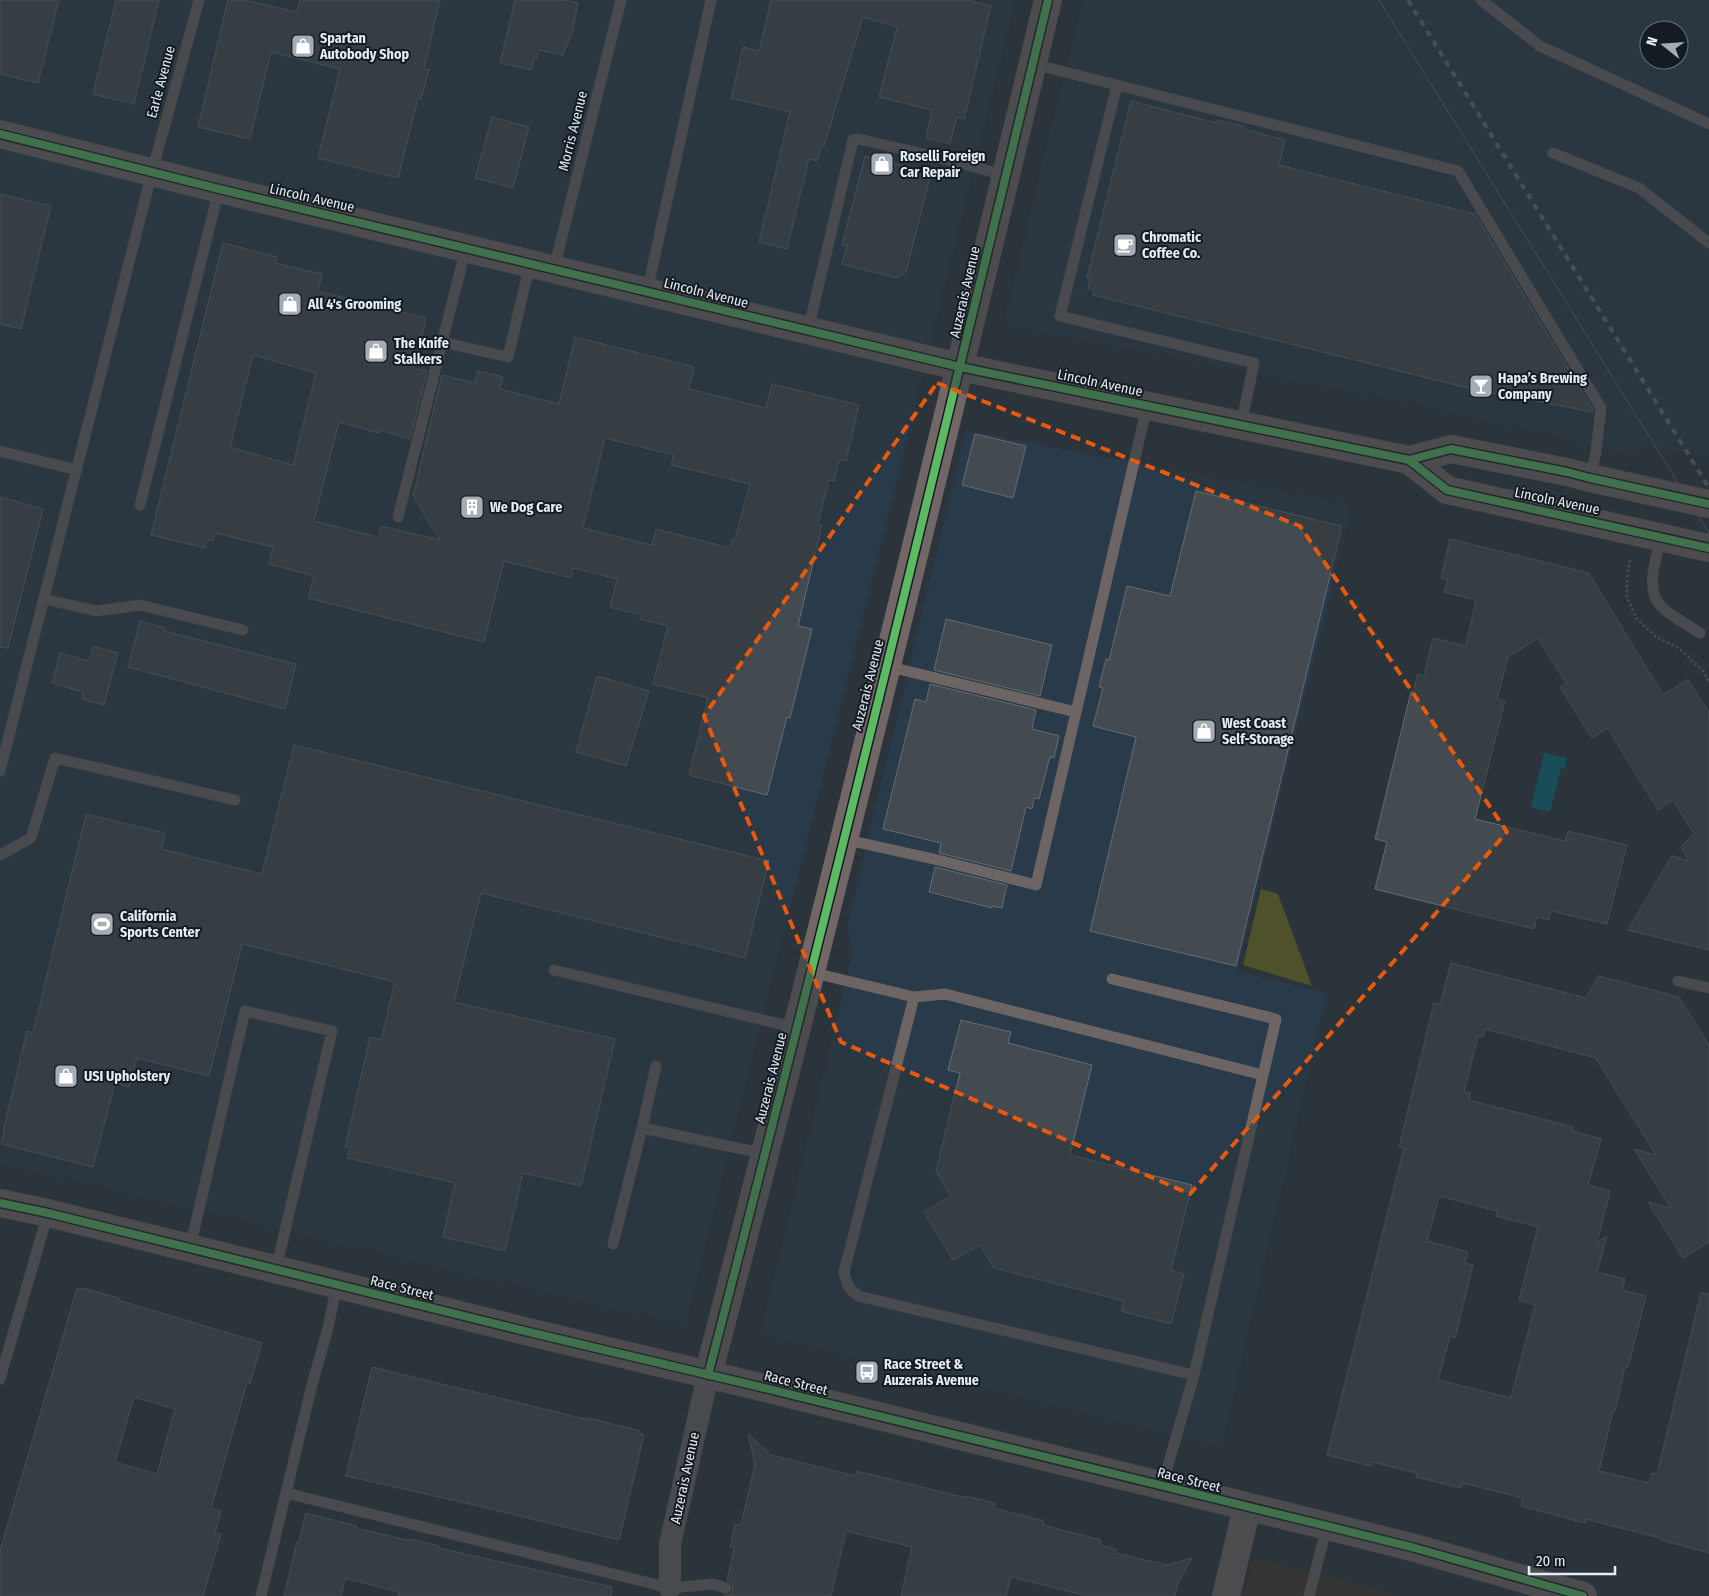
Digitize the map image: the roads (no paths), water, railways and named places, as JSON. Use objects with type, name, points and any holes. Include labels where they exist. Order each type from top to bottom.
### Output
[{"type":"main road","name":"Auzerais Avenue","points":[[708,1375],[766,1154],[844,839],[1048,0]]},
{"type":"main road","name":"Lincoln Avenue","points":[[0,134],[219,189],[960,367],[1409,460],[1451,449],[1567,472],[1709,504]]},
{"type":"main road","name":"Lincoln Avenue","points":[[1409,460],[1447,490],[1709,548]]},
{"type":"main road","name":"Race Street","points":[[0,1203],[48,1213],[1247,1508],[1327,1526],[1415,1548],[1581,1596]]},
{"type":"main road","points":[[1226,1596],[1247,1508]]},
{"type":"street","name":"Auzerais Avenue","points":[[670,1588],[670,1544],[708,1375]]},
{"type":"lane","name":"Earle Avenue","points":[[0,771],[152,172],[199,0]]},
{"type":"lane","name":"Morris Avenue","points":[[442,342],[508,357],[542,267],[621,0]]},
{"type":"lane","points":[[646,292],[711,0]]},
{"type":"lane","points":[[1481,0],[1540,46],[1709,124]]},
{"type":"lane","points":[[1032,64],[1458,171],[1601,408],[1596,452],[1590,478]]},
{"type":"lane","points":[[1117,84],[1060,316],[1254,363],[1241,425]]},
{"type":"lane","points":[[808,331],[853,140],[858,139],[933,155],[1006,176]]},
{"type":"lane","points":[[1553,153],[1639,188],[1709,243]]},
{"type":"lane","points":[[140,505],[219,189]]},
{"type":"lane","points":[[398,517],[466,248]]},
{"type":"lane","points":[[844,839],[1036,885],[1147,406]]},
{"type":"lane","points":[[0,451],[77,470]]},
{"type":"lane","points":[[1661,537],[1652,591],[1659,605],[1700,633]]},
{"type":"lane","points":[[44,599],[97,611],[140,606],[243,630]]},
{"type":"lane","points":[[886,666],[1076,712]]},
{"type":"lane","points":[[0,855],[32,838],[55,758],[235,800]]},
{"type":"lane","points":[[554,970],[797,1028]]},
{"type":"lane","points":[[810,972],[914,997],[945,994],[1263,1075]]},
{"type":"lane","points":[[1112,978],[1276,1019],[1194,1375],[1162,1486]]},
{"type":"lane","points":[[1678,981],[1709,988]]},
{"type":"lane","points":[[914,997],[844,1272],[847,1286],[854,1294],[862,1298],[1194,1375]]},
{"type":"lane","points":[[190,1248],[245,1010],[332,1031],[276,1269]]},
{"type":"lane","points":[[613,1244],[656,1066]]},
{"type":"lane","points":[[642,1128],[766,1154]]},
{"type":"lane","points":[[0,1379],[48,1213]]},
{"type":"lane","points":[[261,1596],[312,1381],[328,1328],[337,1284]]},
{"type":"lane","points":[[286,1493],[670,1588],[713,1584],[726,1588]]},
{"type":"lane","points":[[1309,1596],[1327,1526]]},
{"type":"water","points":[[1544,753],[1567,758],[1565,769],[1561,768],[1550,812],[1531,807]]},
{"type":"tram line","points":[[1379,0],[1709,533]]},
{"type":"railway","points":[[1408,0],[1709,488]]},
{"type":"place","name":"Spartan Autobody Shop","points":[[303,46]]},
{"type":"place","name":"Roselli Foreign Car Repair","points":[[882,164]]},
{"type":"place","name":"Chromatic Coffee Co.","points":[[1125,245]]},
{"type":"place","name":"All 4's Grooming","points":[[290,304]]},
{"type":"place","name":"The Knife Stalkers","points":[[376,351]]},
{"type":"place","name":"Hapa’s Brewing Company","points":[[1481,386]]},
{"type":"place","name":"We Dog Care","points":[[472,507]]},
{"type":"place","name":"West Coast Self-Storage","points":[[1204,731]]},
{"type":"place","name":"California Sports Center","points":[[102,924]]},
{"type":"place","name":"USI Upholstery","points":[[66,1076]]},
{"type":"place","name":"Race Street & Auzerais Avenue","points":[[867,1372]]}]
